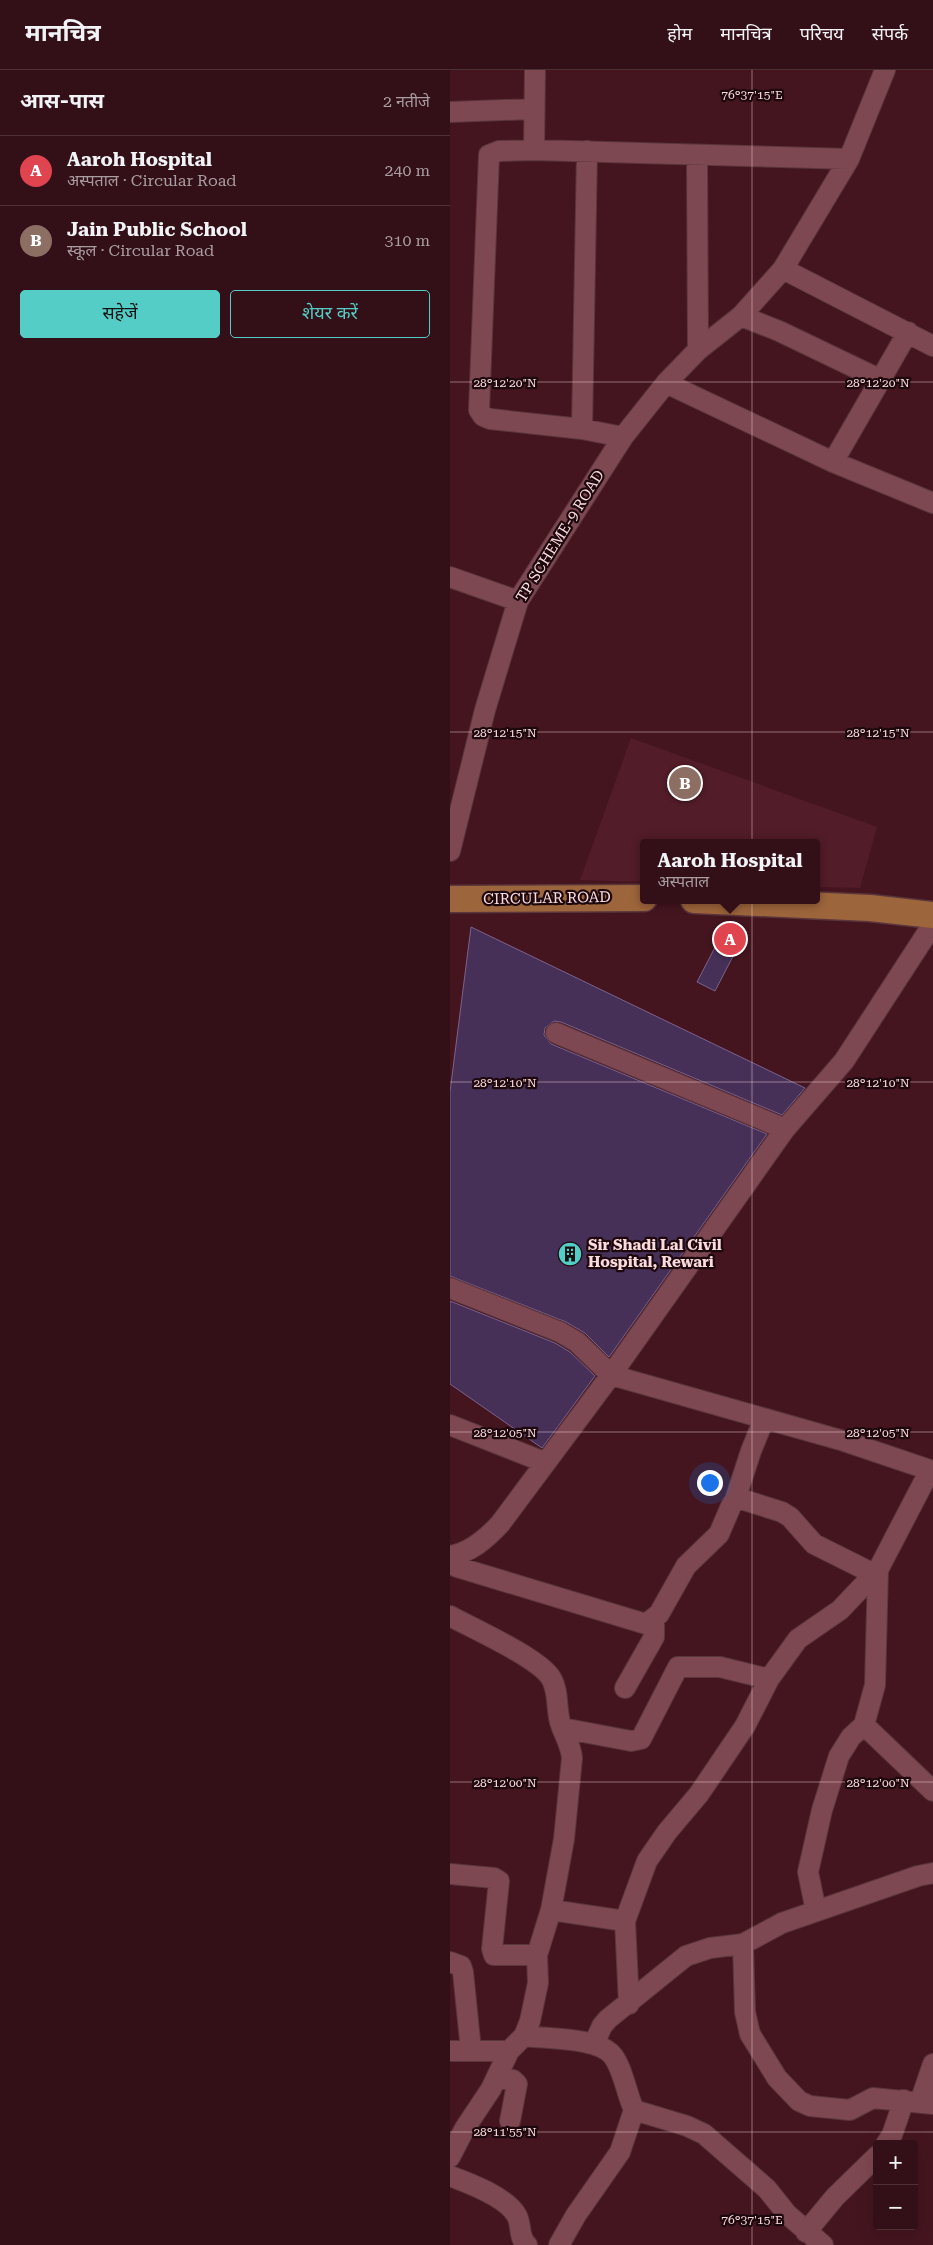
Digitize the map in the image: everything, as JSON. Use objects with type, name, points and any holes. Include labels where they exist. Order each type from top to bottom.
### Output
[{"type":"main road","name":"CIRCULAR ROAD","points":[[450,899],[640,898]]},
{"type":"main road","points":[[782,904],[870,908],[933,915]]},
{"type":"street","points":[[534,150],[535,70]]},
{"type":"street","name":"TP SCHEME-9 ROAD","points":[[450,851],[485,710],[518,601],[623,436],[666,383],[698,350],[742,316],[783,270],[849,159],[885,70]]},
{"type":"street","points":[[450,112],[534,110]]},
{"type":"street","points":[[623,436],[483,416],[479,410],[489,155],[493,152],[534,150],[849,159]]},
{"type":"street","points":[[582,429],[586,151]]},
{"type":"street","points":[[697,155],[698,350]]},
{"type":"street","points":[[783,270],[933,346]]},
{"type":"street","points":[[742,316],[779,331],[880,380]]},
{"type":"street","points":[[833,462],[908,332]]},
{"type":"street","points":[[666,383],[833,462],[933,503]]},
{"type":"street","points":[[450,577],[518,601]]},
{"type":"street","points":[[454,1565],[486,1539],[500,1524],[544,1462],[611,1374],[785,1129],[844,1061],[933,924]]},
{"type":"street","points":[[556,1033],[785,1129]]},
{"type":"street","points":[[450,1288],[560,1332],[577,1342],[611,1374],[764,1419],[844,1440],[932,1470],[876,1572],[840,1610],[798,1639],[769,1679],[734,1742],[699,1794],[667,1832],[648,1860],[625,1921],[629,2004]]},
{"type":"street","points":[[625,1688],[654,1637],[654,1620],[686,1566],[696,1554],[713,1542],[719,1534],[730,1506],[735,1500],[764,1419]]},
{"type":"street","points":[[450,1425],[544,1462]]},
{"type":"street","points":[[735,1500],[744,1500],[782,1512],[790,1517],[814,1544],[876,1572]]},
{"type":"street","points":[[454,1565],[643,1624],[654,1620]]},
{"type":"street","points":[[816,1911],[808,1872],[822,1810],[839,1756],[852,1737],[864,1725],[875,1685],[876,1572]]},
{"type":"street","points":[[450,1616],[512,1648],[550,1676],[556,1694],[562,1728],[571,1748],[572,1758],[564,1839],[551,1910],[537,1955],[538,1983],[530,2021],[524,2036],[509,2051],[498,2077],[465,2128],[450,2156]]},
{"type":"street","points":[[562,1728],[631,1741],[642,1739],[678,1667],[720,1666],[769,1679]]},
{"type":"street","points":[[864,1725],[933,1791]]},
{"type":"street","points":[[594,2044],[602,2026],[608,2019],[629,2004],[686,1956],[710,1948],[743,1944],[782,1923],[918,1876],[933,1873]]},
{"type":"street","points":[[450,1874],[494,1878],[499,1882],[492,1949],[494,1954],[537,1955]]},
{"type":"street","points":[[551,1910],[625,1921]]},
{"type":"street","points":[[743,1944],[745,2012],[750,2034],[777,2078],[799,2101],[817,2107],[850,2110],[873,2098],[919,2102]]},
{"type":"street","points":[[450,1962],[461,1966],[463,1972],[471,2050]]},
{"type":"street","points":[[524,2036],[594,2044],[613,2055],[634,2110],[620,2152],[576,2215],[559,2245]]},
{"type":"street","points":[[450,2051],[509,2051]]},
{"type":"street","points":[[889,2140],[919,2102],[933,2064]]},
{"type":"street","points":[[498,2077],[513,2080],[517,2084],[510,2121]]},
{"type":"street","points":[[634,2110],[704,2134],[767,2189],[787,2214],[812,2240],[835,2197],[873,2160]]},
{"type":"street","points":[[450,2176],[492,2193],[517,2214],[521,2237],[527,2245]]},
{"type":"shaded area","points":[[631,738],[877,827],[860,888],[820,887],[820,839],[640,839],[640,882],[580,880]]},
{"type":"building","name":"Sir Shadi Lal Civil Hospital, Rewari","points":[[471,927],[805,1088],[782,1115],[561,1022],[554,1021],[545,1028],[544,1035],[551,1044],[767,1134],[609,1357],[585,1333],[566,1322],[450,1276],[450,1092]]},
{"type":"building","points":[[725,928],[743,937],[715,991],[697,982]]},
{"type":"building","points":[[450,1301],[555,1343],[570,1352],[595,1376],[542,1448],[450,1384]]},
{"type":"place","name":"Jain Public School","points":[[685,783]]},
{"type":"place","name":"Aaroh Hospital","points":[[730,939]]},
{"type":"place","name":"Sir Shadi Lal Civil Hospital, Rewari","points":[[570,1254]]}]
